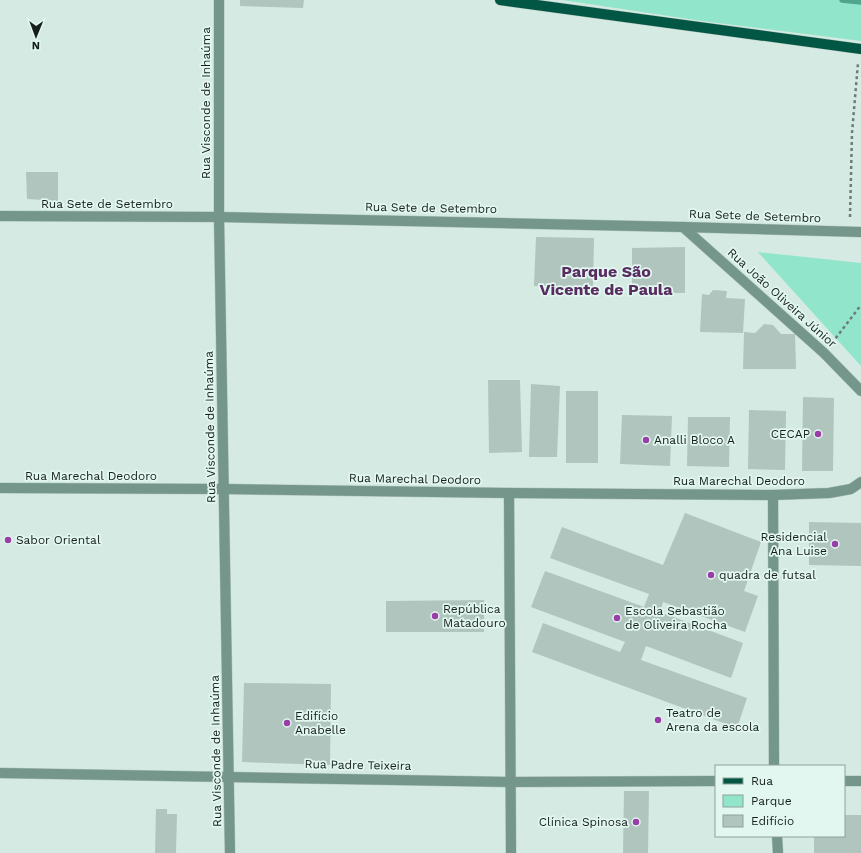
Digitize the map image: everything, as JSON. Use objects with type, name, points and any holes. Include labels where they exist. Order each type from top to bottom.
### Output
[{"type":"main road","points":[[500,0],[860,48]]},
{"type":"street","name":"Rua Visconde de Inhaúma","points":[[219,0],[219,217],[230,776],[230,853]]},
{"type":"street","name":"Rua Sete de Setembro","points":[[0,216],[219,217],[861,232]]},
{"type":"street","name":"Rua João Oliveira Júnior","points":[[683,227],[824,353],[861,391]]},
{"type":"street","name":"Rua Marechal Deodoro","points":[[0,488],[773,495],[829,493],[851,489],[861,482]]},
{"type":"street","points":[[509,493],[511,853]]},
{"type":"street","points":[[773,495],[774,765]]},
{"type":"street","name":"Rua Padre Teixeira","points":[[0,773],[510,782],[715,781]]},
{"type":"street","points":[[845,781],[861,782]]},
{"type":"street","points":[[778,837],[778,853]]},
{"type":"path","points":[[849,232],[852,133],[860,48]]},
{"type":"path","points":[[824,353],[861,306]]},
{"type":"green space","points":[[562,0],[861,0],[861,41],[702,21]]},
{"type":"green space","points":[[758,252],[861,263],[861,366]]},
{"type":"building","points":[[240,0],[304,0],[303,8],[240,6]]},
{"type":"building","points":[[26,172],[58,172],[58,201],[27,199]]},
{"type":"building","points":[[536,237],[594,238],[593,287],[534,286]]},
{"type":"building","points":[[685,247],[685,293],[632,293],[632,248]]},
{"type":"building","points":[[713,290],[727,291],[726,298],[745,299],[743,333],[700,332],[702,294],[709,295]]},
{"type":"building","points":[[764,324],[773,325],[781,334],[795,334],[796,369],[743,369],[744,332],[755,333]]},
{"type":"building","points":[[488,380],[520,380],[522,452],[489,453]]},
{"type":"building","points":[[531,384],[560,386],[557,457],[529,457]]},
{"type":"building","points":[[566,391],[598,391],[598,463],[566,463]]},
{"type":"building","name":"CECAP","points":[[803,397],[834,398],[833,471],[802,471]]},
{"type":"building","points":[[749,410],[786,411],[785,470],[748,469]]},
{"type":"building","name":"Analli Bloco A","points":[[622,415],[672,416],[670,466],[620,464]]},
{"type":"building","points":[[688,417],[730,417],[729,467],[687,466]]},
{"type":"building","name":"Escola Sebastião de Oliveira Rocha","points":[[685,513],[761,542],[744,591],[758,596],[745,632],[663,602],[660,612],[743,643],[731,678],[646,646],[641,660],[747,698],[737,728],[532,652],[543,623],[620,652],[625,642],[531,607],[545,571],[644,607],[649,594],[550,558],[562,527],[663,565]]},
{"type":"building","name":"Residencial Ana Luise","points":[[809,522],[861,523],[861,566],[809,565]]},
{"type":"building","name":"República Matadouro","points":[[484,600],[484,632],[386,632],[386,601]]},
{"type":"building","name":"Edifício Anabelle","points":[[244,683],[331,684],[330,765],[242,762]]},
{"type":"building","name":"Clínica Spinosa","points":[[624,791],[649,791],[648,853],[623,853]]},
{"type":"building","points":[[156,809],[167,809],[167,814],[177,814],[176,853],[155,853]]},
{"type":"building","points":[[845,815],[861,815],[861,853],[814,853],[814,837],[845,837]]},
{"type":"waterway","points":[[842,0],[861,2]]},
{"type":"place","name":"CECAP","points":[[818,434]]},
{"type":"place","name":"Analli Bloco A","points":[[646,440]]},
{"type":"place","name":"Sabor Oriental","points":[[8,540]]},
{"type":"place","name":"Residencial Ana Luise","points":[[835,544]]},
{"type":"place","name":"quadra de futsal","points":[[711,575]]},
{"type":"place","name":"República Matadouro","points":[[435,616]]},
{"type":"place","name":"Escola Sebastião de Oliveira Rocha","points":[[617,618]]},
{"type":"place","name":"Teatro de Arena da escola","points":[[658,720]]},
{"type":"place","name":"Edifício Anabelle","points":[[287,723]]},
{"type":"place","name":"Clínica Spinosa","points":[[636,822]]},
{"type":"district","name":"Parque São Vicente de Paula","points":[[606,280]]}]
